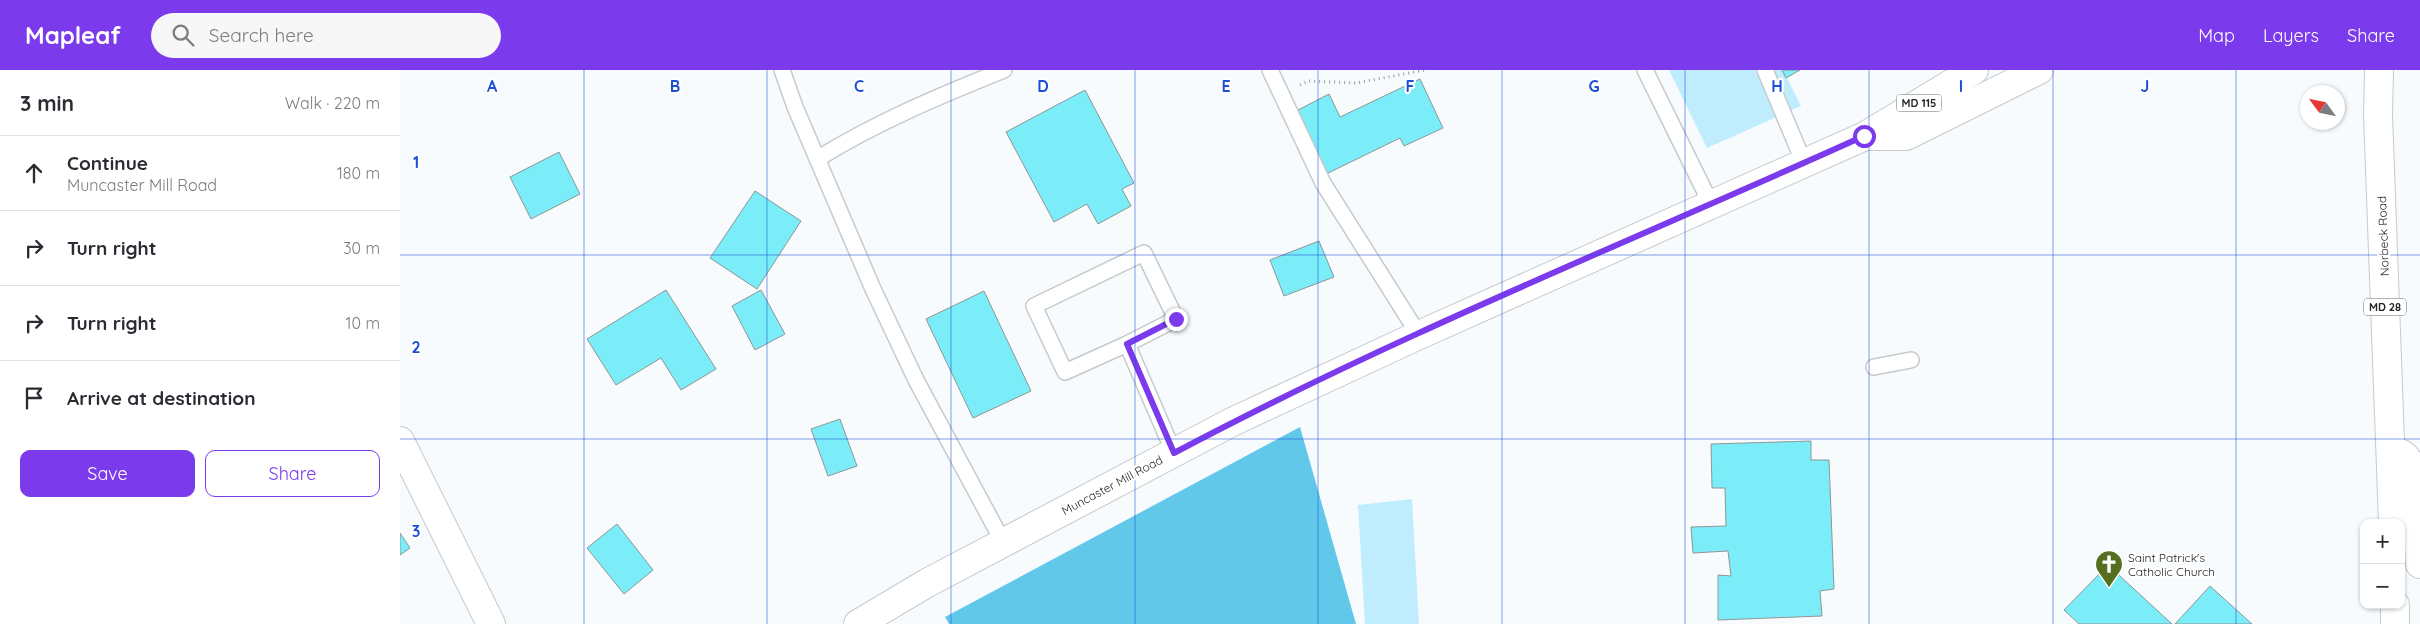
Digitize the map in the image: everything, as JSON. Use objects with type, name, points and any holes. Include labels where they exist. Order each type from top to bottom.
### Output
[{"type":"main road","name":"Muncaster Mill Road","points":[[858,624],[927,583],[1232,422],[1418,334],[1864,136],[1974,70]]},
{"type":"main road","name":"Muncaster Mill Road","points":[[1864,136],[1906,136],[2039,70]]},
{"type":"main road","name":"Norbeck Road","points":[[2376,77],[2393,519]]},
{"type":"main road","points":[[400,441],[491,624]]},
{"type":"main road","points":[[2391,450],[2402,454],[2408,460],[2414,478],[2420,564]]},
{"type":"main road","points":[[2395,609],[2395,624]]},
{"type":"lane","points":[[782,70],[794,107],[873,289],[916,380],[1004,542]]},
{"type":"lane","points":[[817,159],[857,134],[906,110],[1004,70]]},
{"type":"lane","points":[[1270,70],[1323,183],[1418,334]]},
{"type":"lane","points":[[1645,70],[1711,204]]},
{"type":"lane","points":[[1765,70],[1804,163]]},
{"type":"lane","points":[[1144,253],[1176,319],[1127,344],[1065,372],[1034,306],[1144,253]]},
{"type":"lane","points":[[1127,344],[1174,453]]},
{"type":"lane","points":[[1874,367],[1911,360]]},
{"type":"path","points":[[1280,94],[1310,81],[1356,83],[1425,70]]},
{"type":"shaded area","points":[[1669,70],[1783,70],[1801,106],[1707,148]]},
{"type":"shaded area","points":[[1300,427],[1356,624],[949,624],[945,617]]},
{"type":"shaded area","points":[[1412,499],[1419,624],[1365,624],[1358,505]]},
{"type":"building","points":[[1782,70],[1800,70],[1786,78]]},
{"type":"building","points":[[1420,79],[1443,128],[1404,146],[1400,138],[1324,175],[1304,134],[1308,132],[1298,110],[1329,94],[1340,117]]},
{"type":"building","points":[[1085,90],[1134,183],[1122,189],[1131,206],[1098,224],[1087,204],[1054,222],[1006,132]]},
{"type":"building","points":[[559,152],[580,194],[531,219],[510,177]]},
{"type":"building","points":[[755,191],[801,221],[757,289],[710,258]]},
{"type":"building","points":[[1319,241],[1334,277],[1284,296],[1270,260]]},
{"type":"building","points":[[666,290],[716,369],[681,390],[661,358],[616,385],[587,339]]},
{"type":"building","points":[[761,290],[785,334],[755,350],[732,306]]},
{"type":"building","points":[[984,291],[1031,391],[973,418],[926,319]]},
{"type":"building","points":[[840,419],[857,466],[828,476],[811,429]]},
{"type":"building","points":[[1811,441],[1811,460],[1829,460],[1834,589],[1820,591],[1822,616],[1718,620],[1718,575],[1731,576],[1728,551],[1693,553],[1691,527],[1726,526],[1725,488],[1712,488],[1711,444]]},
{"type":"building","points":[[617,524],[653,570],[624,594],[587,548]]},
{"type":"building","points":[[400,533],[410,548],[400,555]]},
{"type":"building","name":"Saint Patrick's Catholic Church","points":[[2108,565],[2172,624],[2079,624],[2064,610]]},
{"type":"building","name":"Saint Patrick's Catholic Church","points":[[2210,586],[2252,624],[2175,624]]},
{"type":"place","name":"Saint Patrick's Catholic Church","points":[[2109,588]]},
{"type":"route","points":[[1176,319],[1127,344],[1174,453],[1232,422],[1418,334],[1864,136]]}]
